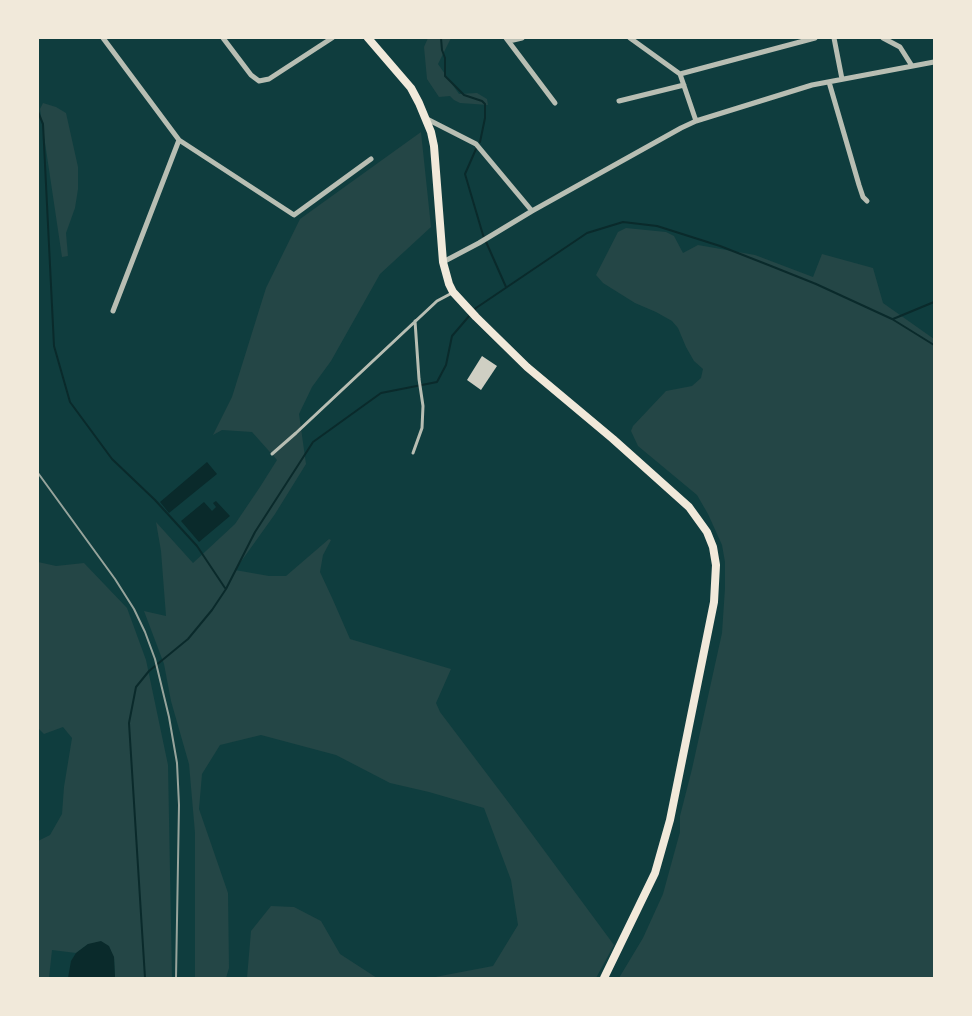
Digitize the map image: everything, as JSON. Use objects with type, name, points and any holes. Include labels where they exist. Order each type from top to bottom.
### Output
[{"type":"main road","points":[[368,38],[406,81],[425,118],[434,146],[443,262],[453,292],[527,367],[689,507],[707,532],[713,547],[716,565],[714,602],[670,820],[655,873],[604,978]]},
{"type":"street","points":[[103,38],[179,140],[294,215],[371,159]]},
{"type":"street","points":[[223,38],[251,75],[259,81],[269,78],[332,38]]},
{"type":"street","points":[[508,39],[522,38]]},
{"type":"street","points":[[630,38],[680,74],[696,121]]},
{"type":"street","points":[[680,74],[815,38]]},
{"type":"street","points":[[834,38],[842,79]]},
{"type":"street","points":[[883,38],[900,47],[912,66]]},
{"type":"street","points":[[508,39],[555,104]]},
{"type":"street","points":[[443,262],[696,121],[812,85],[934,62]]},
{"type":"street","points":[[829,82],[859,185],[867,201]]},
{"type":"street","points":[[619,101],[684,85]]},
{"type":"street","points":[[425,118],[476,144],[532,211]]},
{"type":"street","points":[[113,311],[179,140]]},
{"type":"lane","points":[[272,454],[437,301],[453,292]]},
{"type":"lane","points":[[413,453],[422,428],[423,406],[415,321]]},
{"type":"shaded area","points":[[428,38],[451,38],[438,64],[459,94],[477,93],[487,99],[488,105],[460,103],[450,96],[439,97],[427,79],[424,47]]},
{"type":"shaded area","points":[[43,103],[66,113],[78,167],[75,208],[66,233],[68,256],[62,257],[40,109]]},
{"type":"shaded area","points":[[421,132],[431,227],[380,274],[331,361],[312,387],[299,414],[306,464],[275,514],[235,570],[269,576],[286,576],[329,539],[331,540],[323,555],[320,572],[350,639],[451,669],[436,703],[440,712],[614,945],[596,978],[430,978],[493,966],[518,925],[511,880],[484,808],[390,783],[336,755],[261,735],[220,745],[202,774],[199,809],[228,893],[229,968],[226,978],[195,978],[195,833],[189,764],[171,701],[164,664],[144,611],[166,616],[161,551],[156,522],[193,563],[235,524],[277,460],[252,432],[222,430],[213,435],[232,397],[266,288],[300,219]]},
{"type":"shaded area","points":[[626,228],[666,232],[674,236],[683,253],[698,245],[755,255],[813,277],[822,254],[873,268],[883,303],[934,339],[934,978],[619,978],[643,938],[663,894],[680,832],[680,816],[722,633],[725,588],[725,562],[722,545],[697,495],[638,446],[631,431],[666,391],[692,386],[701,378],[703,369],[694,361],[678,328],[672,321],[635,303],[603,283],[596,275],[618,232]]},
{"type":"shaded area","points":[[207,462],[217,474],[169,513],[160,502]]},
{"type":"shaded area","points":[[216,501],[230,516],[199,542],[181,521],[204,502],[212,511],[216,507],[213,503]]},
{"type":"shaded area","points":[[38,562],[56,566],[84,563],[127,608],[146,660],[168,765],[172,978],[115,978],[114,957],[88,944],[76,953],[52,950],[49,978],[38,978],[38,841],[50,835],[62,814],[72,738],[63,727],[44,734],[38,728]]},
{"type":"shaded area","points":[[271,906],[294,907],[321,921],[340,954],[377,978],[247,978],[251,931]]},
{"type":"shaded area","points":[[101,941],[109,946],[114,957],[115,978],[68,978],[71,961],[76,953],[88,944]]},
{"type":"building","points":[[482,356],[497,366],[481,390],[467,380]]},
{"type":"waterway","points":[[441,38],[445,58],[445,76],[464,95],[485,104],[485,118],[480,142]]},
{"type":"waterway","points":[[38,112],[43,124],[54,346],[70,402],[112,459],[155,500],[197,546],[225,588]]},
{"type":"waterway","points":[[476,149],[465,174],[483,235],[506,287]]},
{"type":"waterway","points":[[145,978],[129,723],[136,687],[149,671],[188,639],[212,610],[226,589],[255,532],[313,442],[381,393],[437,382],[446,365],[452,336],[476,308],[587,233],[623,222],[657,226],[720,246],[771,266],[892,319],[934,345]]},
{"type":"waterway","points":[[893,319],[934,302]]},
{"type":"railway","points":[[38,473],[134,609],[155,659],[177,763],[179,805],[176,978]]}]
